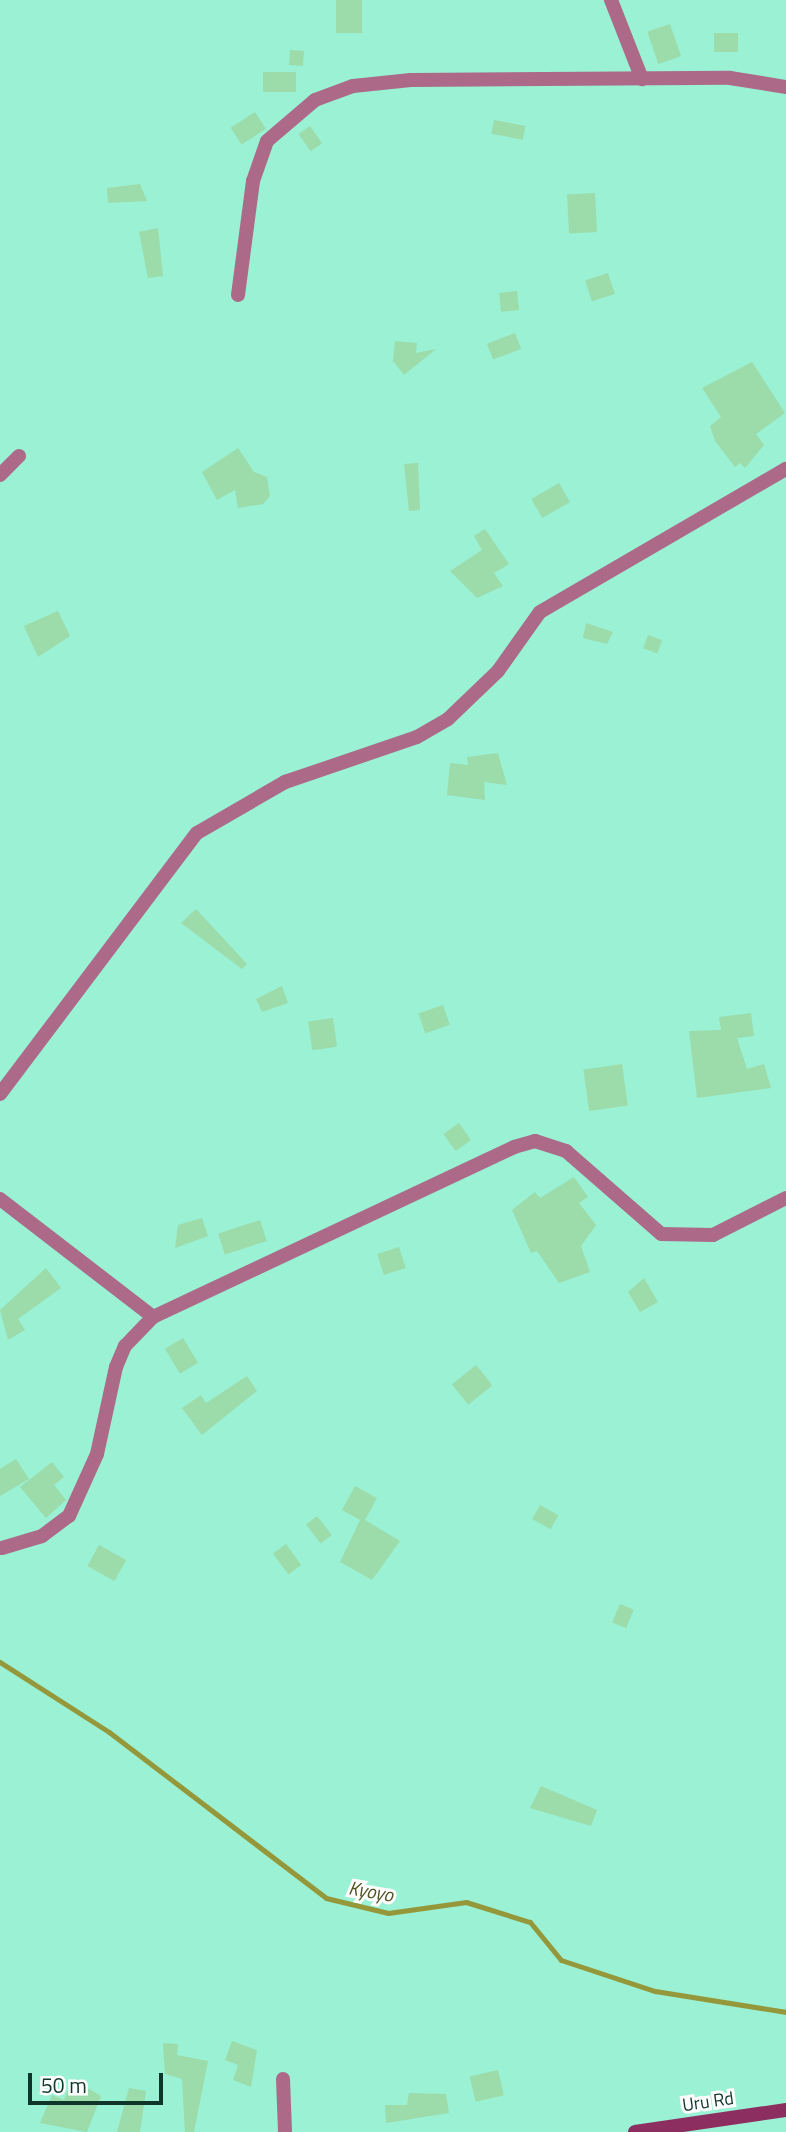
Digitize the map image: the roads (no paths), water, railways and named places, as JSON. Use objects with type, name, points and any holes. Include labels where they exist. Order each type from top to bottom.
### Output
[{"type":"street","points":[[611,0],[642,79]]},
{"type":"street","points":[[238,295],[253,181],[267,141],[315,100],[353,86],[411,80],[730,78],[786,87]]},
{"type":"street","points":[[0,475],[19,456]]},
{"type":"street","points":[[0,1094],[124,922],[197,833],[285,782],[417,737],[448,719],[472,701],[540,612],[786,468]]},
{"type":"street","points":[[2,1548],[42,1536],[69,1516],[97,1454],[116,1367],[125,1346],[153,1317],[338,1225],[535,1141],[566,1151],[661,1234],[713,1236],[786,1198]]},
{"type":"street","points":[[0,1199],[153,1317]]},
{"type":"street","points":[[283,2079],[285,2132]]},
{"type":"street","name":"Uru Rd","points":[[635,2132],[786,2110]]},
{"type":"waterway","name":"Kyoyo","points":[[0,1662],[109,1732],[326,1898],[388,1913],[466,1902],[530,1922],[561,1960],[655,1991],[786,2012]]}]
